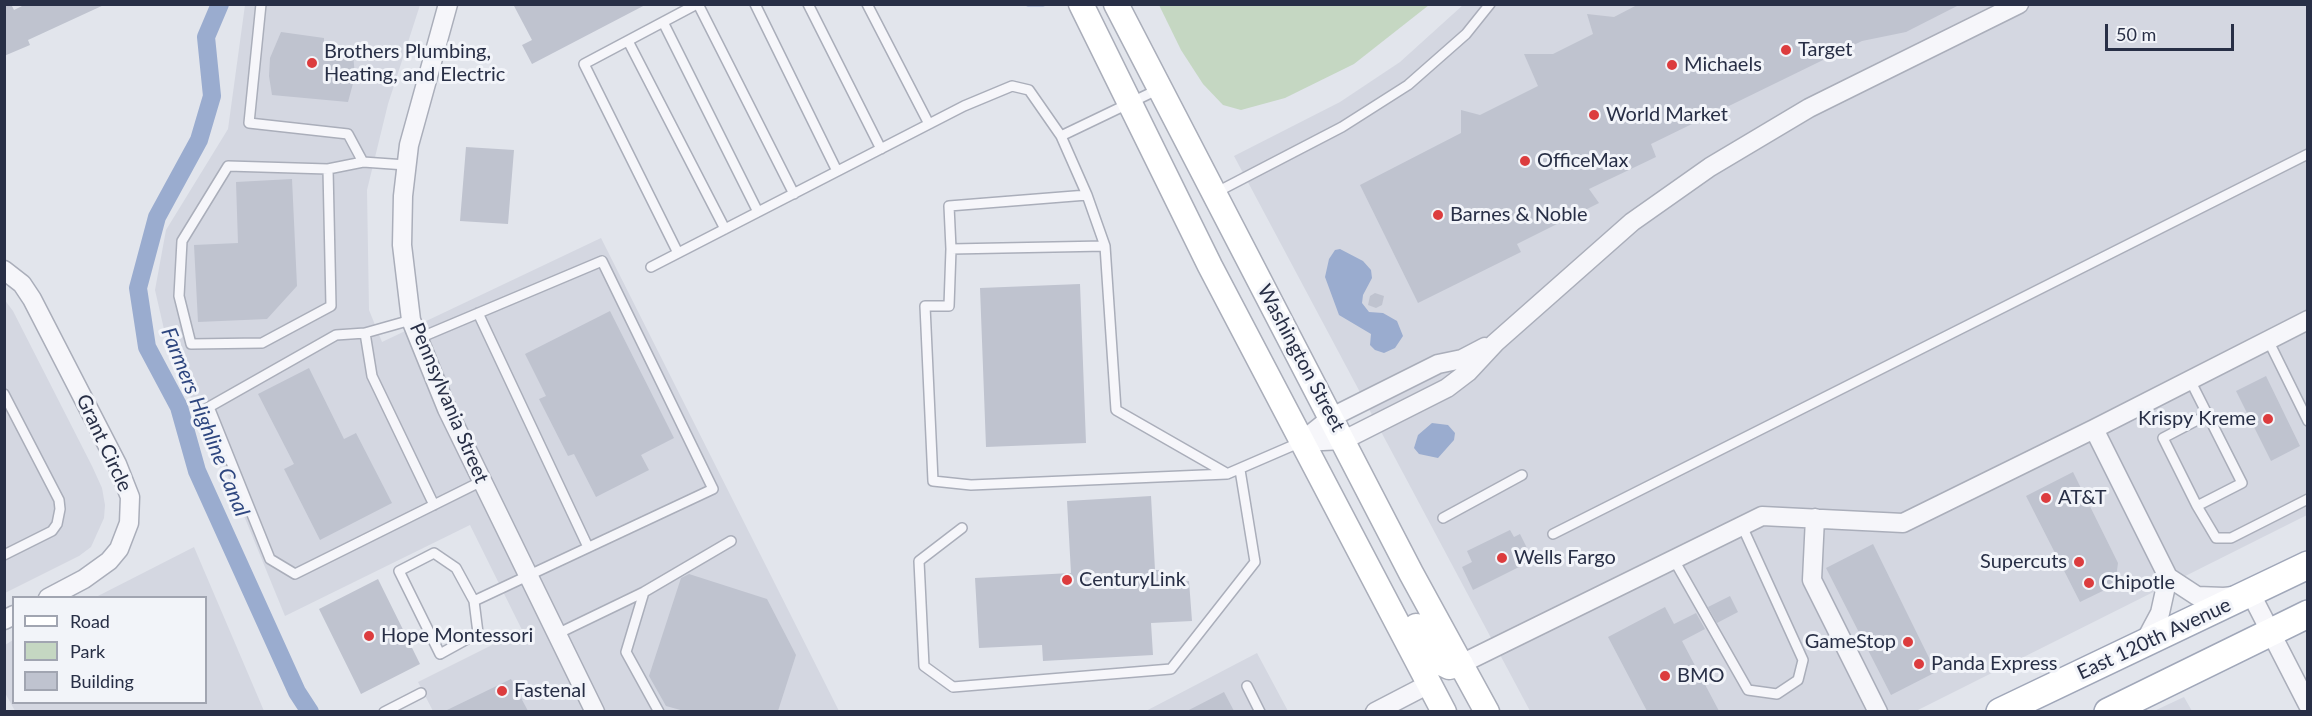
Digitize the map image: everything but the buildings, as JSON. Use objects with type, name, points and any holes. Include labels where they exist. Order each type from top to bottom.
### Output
[{"type":"main road","name":"Washington Street","points":[[1081,4],[1129,104],[1301,442],[1444,711]]},
{"type":"main road","name":"Washington Street","points":[[1116,4],[1487,711]]},
{"type":"main road","points":[[1361,553],[1402,602],[1437,661],[1449,667],[1461,664]]},
{"type":"main road","name":"East 120th Avenue","points":[[2004,710],[2252,594],[2307,565]]},
{"type":"main road","points":[[2108,711],[2307,614]]},
{"type":"street","name":"Pennsylvania Street","points":[[448,4],[414,122],[406,165],[402,245],[411,320],[417,339],[482,481],[595,711]]},
{"type":"street","points":[[1301,442],[1344,440],[1447,388],[1468,372],[1495,343],[1632,222],[1710,167],[1809,108],[2019,4]]},
{"type":"street","name":"Grant Circle","points":[[4,270],[22,284],[32,299],[117,464],[130,497],[129,523],[118,549],[109,561],[84,579],[50,596]]},
{"type":"street","points":[[1461,664],[1762,516],[1904,523],[2307,322]]},
{"type":"street","points":[[1301,442],[1332,417],[1438,364],[1462,359],[1495,343]]},
{"type":"street","points":[[2094,429],[2168,577],[2197,596],[2224,597],[2252,594],[2307,705]]},
{"type":"street","points":[[1815,518],[1812,580],[1878,711]]},
{"type":"street","points":[[2144,643],[2160,613],[2168,577]]},
{"type":"street","points":[[1375,711],[1429,684]]},
{"type":"lane","points":[[261,4],[249,123],[348,134],[363,162]]},
{"type":"lane","points":[[678,253],[584,64],[698,4],[794,194]]},
{"type":"lane","points":[[755,4],[837,171]]},
{"type":"lane","points":[[808,4],[881,149]]},
{"type":"lane","points":[[867,4],[929,124]]},
{"type":"lane","points":[[1214,193],[1342,127],[1408,85],[1466,34],[1490,4]]},
{"type":"lane","points":[[663,22],[758,212]]},
{"type":"lane","points":[[628,41],[725,229]]},
{"type":"lane","points":[[651,267],[929,124],[1012,86],[1029,90],[1061,136],[1087,195],[1105,246],[1116,410],[1227,474]]},
{"type":"lane","points":[[1061,136],[1159,89]]},
{"type":"lane","points":[[1553,534],[2307,154]]},
{"type":"lane","points":[[328,169],[331,306],[262,343],[191,344],[179,296],[182,241],[228,166],[328,169],[363,162],[406,165]]},
{"type":"lane","points":[[1087,195],[949,206],[951,249],[949,306],[925,306],[933,481],[970,484],[1227,474],[1301,442]]},
{"type":"lane","points":[[951,249],[1105,246]]},
{"type":"lane","points":[[417,339],[602,261],[713,489],[474,601]]},
{"type":"lane","points":[[478,314],[588,547]]},
{"type":"lane","points":[[411,320],[365,333],[336,335],[209,407],[270,559],[296,574],[482,481]]},
{"type":"lane","points":[[365,333],[372,376],[434,505]]},
{"type":"lane","points":[[2268,340],[2307,421]]},
{"type":"lane","points":[[2190,381],[2242,483],[2197,506]]},
{"type":"lane","points":[[4,394],[59,500],[60,509],[57,524],[52,531],[4,555]]},
{"type":"lane","points":[[2207,415],[2163,438],[2197,506],[2216,538],[2231,538],[2307,499]]},
{"type":"lane","points":[[962,528],[919,561],[924,666],[953,687],[1171,669],[1255,562],[1240,470]]},
{"type":"lane","points":[[1443,518],[1522,475]]},
{"type":"lane","points":[[1674,560],[1748,690],[1777,694],[1798,680],[1803,660],[1742,526]]},
{"type":"lane","points":[[557,634],[644,592],[731,541]]},
{"type":"lane","points":[[434,553],[456,568],[474,601],[478,633],[440,654],[399,571],[434,553]]},
{"type":"lane","points":[[644,592],[626,652],[659,711]]},
{"type":"lane","points":[[1247,686],[1260,711]]},
{"type":"lane","points":[[384,711],[421,693]]},
{"type":"shaded area","points":[[245,5],[420,5],[388,104],[367,190],[369,310],[382,342],[601,238],[839,711],[433,711],[418,682],[522,630],[470,525],[285,616],[222,462],[169,351],[155,290],[166,230],[228,129]]},
{"type":"shaded area","points":[[1463,5],[2307,5],[2307,515],[1916,711],[1530,711],[1234,156],[1340,102],[1400,62]]},
{"type":"shaded area","points":[[4,299],[13,311],[92,466],[102,488],[105,505],[104,518],[91,547],[79,556],[5,593]]},
{"type":"shaded area","points":[[194,547],[264,711],[15,711],[4,691],[5,645],[12,641],[12,704],[207,704],[207,596],[98,596]]},
{"type":"shaded area","points":[[1257,653],[1288,711],[1144,712]]},
{"type":"shaded area","points":[[2184,697],[2192,711],[2154,711]]},
{"type":"green space","points":[[1159,5],[1429,5],[1354,64],[1285,98],[1241,110],[1223,105],[1203,84],[1181,50]]},
{"type":"water","points":[[1340,249],[1363,261],[1371,270],[1372,278],[1363,295],[1362,303],[1369,312],[1383,313],[1397,321],[1403,336],[1395,348],[1384,353],[1375,350],[1370,345],[1371,334],[1339,315],[1325,277],[1329,259],[1335,250]]},
{"type":"water","points":[[1432,423],[1448,425],[1455,433],[1454,440],[1438,458],[1419,454],[1414,448],[1418,435]]},
{"type":"waterway","name":"Farmers Highline Canal","points":[[220,4],[206,37],[212,96],[199,140],[157,217],[138,288],[147,347],[179,407],[197,471],[297,692],[310,712]]},
{"type":"waterway","points":[[1028,4],[1043,4]]},
{"type":"place","name":"Target","points":[[1786,50]]},
{"type":"place","name":"Brothers Plumbing, Heating, and Electric","points":[[312,63]]},
{"type":"place","name":"Michaels","points":[[1672,65]]},
{"type":"place","name":"World Market","points":[[1594,115]]},
{"type":"place","name":"OfficeMax","points":[[1525,161]]},
{"type":"place","name":"Barnes & Noble","points":[[1438,215]]},
{"type":"place","name":"Krispy Kreme","points":[[2268,419]]},
{"type":"place","name":"AT&T","points":[[2046,498]]},
{"type":"place","name":"Wells Fargo","points":[[1502,558]]},
{"type":"place","name":"Supercuts","points":[[2079,562]]},
{"type":"place","name":"CenturyLink","points":[[1067,580]]},
{"type":"place","name":"Chipotle","points":[[2089,583]]},
{"type":"place","name":"Hope Montessori","points":[[369,636]]},
{"type":"place","name":"GameStop","points":[[1908,642]]},
{"type":"place","name":"Panda Express","points":[[1919,664]]},
{"type":"place","name":"BMO","points":[[1665,676]]},
{"type":"place","name":"Fastenal","points":[[502,691]]}]
